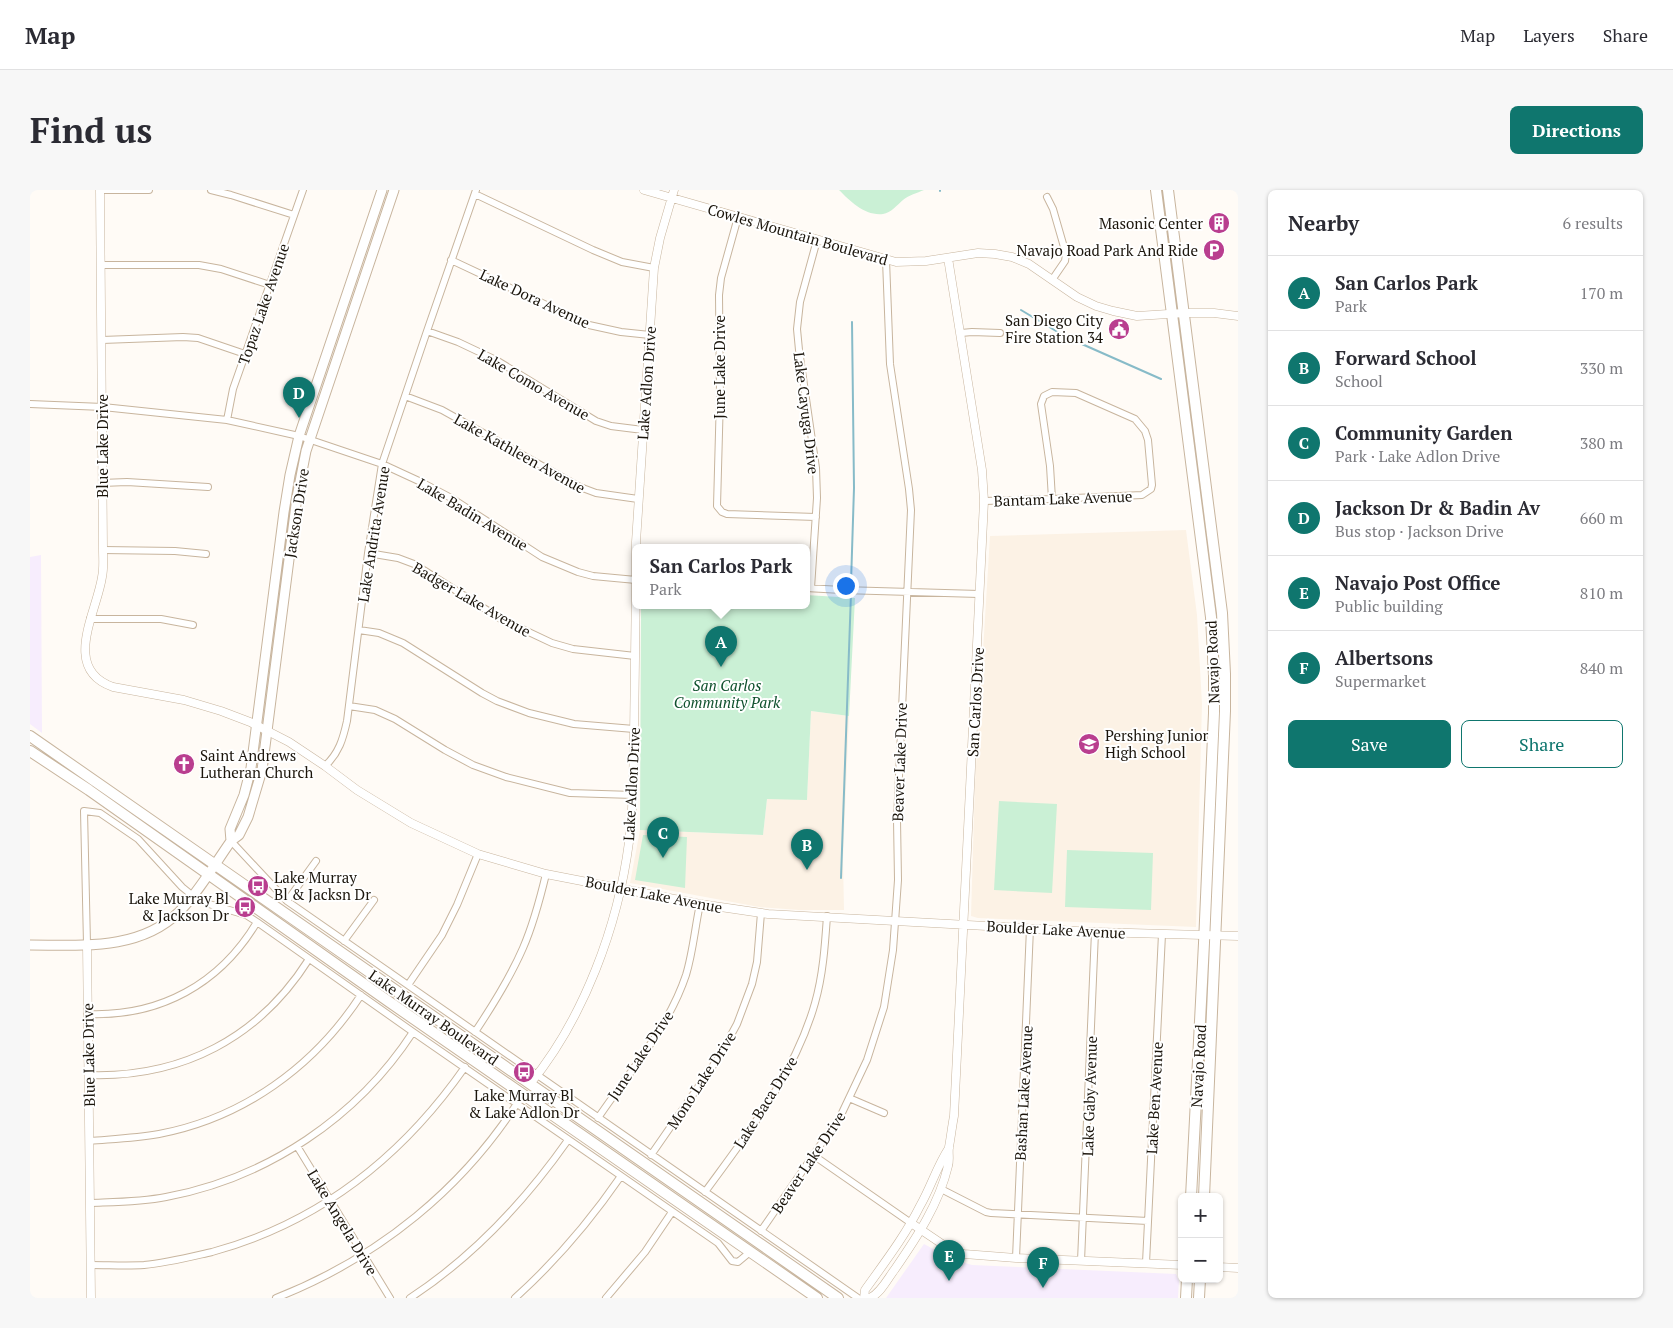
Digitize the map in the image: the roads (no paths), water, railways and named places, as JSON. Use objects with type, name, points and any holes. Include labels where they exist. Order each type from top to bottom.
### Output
[{"type":"main road","name":"Jackson Drive","points":[[231,841],[230,829],[247,787],[257,726],[284,512],[299,436],[382,190]]},
{"type":"main road","name":"Jackson Drive","points":[[30,945],[120,942],[147,934],[171,920],[193,896],[231,841],[239,835],[248,817],[262,770],[297,497],[310,439],[394,190]]},
{"type":"main road","name":"Navajo Road","points":[[1156,190],[1211,617],[1214,666],[1214,714],[1191,1193]]},
{"type":"main road","name":"Navajo Road","points":[[1168,190],[1222,613],[1226,674],[1204,1193]]},
{"type":"main road","name":"Lake Murray Boulevard","points":[[30,736],[838,1298]]},
{"type":"main road","name":"Lake Murray Boulevard","points":[[30,751],[817,1298]]},
{"type":"main road","points":[[508,1084],[530,1084]]},
{"type":"main road","points":[[523,1094],[544,1094]]},
{"type":"main road","points":[[1186,1283],[1186,1298]]},
{"type":"main road","points":[[1199,1298],[1200,1283]]},
{"type":"street","points":[[100,190],[149,190]]},
{"type":"street","name":"Blue Lake Drive","points":[[100,190],[103,550],[102,577],[90,619],[85,646],[87,663],[96,677],[103,683],[113,687]]},
{"type":"street","points":[[211,190],[232,195],[294,216]]},
{"type":"street","name":"Topaz Lake Avenue","points":[[227,420],[233,389],[302,190]]},
{"type":"street","name":"Cowles Mountain Boulevard","points":[[644,190],[896,262],[926,261],[978,253],[1004,255],[1029,264],[1077,297],[1104,309],[1137,316],[1184,312],[1238,316]]},
{"type":"street","name":"Lake Adlon Drive","points":[[636,544],[654,268],[660,238],[674,190]]},
{"type":"street","points":[[476,192],[592,250],[622,262],[654,268]]},
{"type":"street","name":"Lake Andrita Avenue","points":[[325,766],[342,744],[347,720],[368,553],[382,464],[476,192]]},
{"type":"street","points":[[1047,197],[1053,209],[1066,254],[1065,261],[1052,280]]},
{"type":"street","name":"June Lake Drive","points":[[738,217],[718,295],[720,396],[717,506],[726,514],[816,517]]},
{"type":"street","name":"Lake Cayuga Drive","points":[[810,578],[816,517],[816,468],[799,350],[798,329],[800,302],[817,240]]},
{"type":"street","name":"San Carlos Drive","points":[[870,1298],[875,1296],[884,1284],[921,1230],[941,1189],[949,1164],[949,1148],[954,1116],[984,500],[982,470],[948,258]]},
{"type":"street","name":"Lake Dora Avenue","points":[[451,260],[589,325],[621,332],[650,335]]},
{"type":"street","name":"Beaver Lake Drive","points":[[761,1231],[841,1115],[867,1060],[884,1007],[890,975],[898,880],[897,820],[911,510],[890,364],[886,260]]},
{"type":"street","points":[[101,266],[199,265],[221,269],[270,286]]},
{"type":"street","name":"Lake Como Avenue","points":[[427,331],[458,342],[496,360],[596,421],[611,426],[643,430]]},
{"type":"street","points":[[961,333],[1000,333]]},
{"type":"street","points":[[102,340],[198,338],[245,354]]},
{"type":"street","name":"Bantam Lake Avenue","points":[[984,500],[1052,499],[1142,495],[1151,489],[1152,485],[1148,440],[1139,422],[1127,414],[1076,393],[1052,392],[1044,396],[1041,404],[1050,466],[1052,499]]},
{"type":"street","name":"Lake Kathleen Avenue","points":[[405,396],[442,410],[580,487],[596,493],[638,499]]},
{"type":"street","name":"Lake Badin Avenue","points":[[30,404],[103,407],[227,420],[310,439],[382,464],[421,482],[453,499],[542,557],[593,576],[632,580]]},
{"type":"street","points":[[102,483],[127,482],[208,487]]},
{"type":"street","points":[[103,550],[175,551],[206,554]]},
{"type":"street","name":"Badger Lake Avenue","points":[[368,553],[398,558],[414,564],[501,619],[552,643],[580,650],[635,656]]},
{"type":"street","points":[[810,588],[979,594]]},
{"type":"street","name":"Lake Adlon Drive","points":[[530,1084],[569,1023],[589,984],[607,937],[620,888],[629,844],[633,796],[636,609]]},
{"type":"street","points":[[90,619],[161,619],[193,626]]},
{"type":"street","points":[[359,630],[379,633],[403,643],[482,693],[521,710],[574,724],[634,729]]},
{"type":"street","name":"Boulder Lake Avenue","points":[[113,687],[184,700],[222,711],[257,726],[289,742],[357,790],[411,823],[478,854],[546,874],[700,904],[762,913],[1096,932],[1238,936]]},
{"type":"street","points":[[348,706],[375,710],[395,719],[466,761],[528,784],[570,793],[633,796]]},
{"type":"street","name":"Blue Lake Drive","points":[[84,811],[88,944],[87,1014],[91,1298]]},
{"type":"street","name":"Lake Murray Boulevard","points":[[84,811],[100,813],[138,839],[182,887],[193,896],[208,904],[246,915],[257,922],[412,1032],[718,1243],[732,1261],[738,1262],[750,1252]]},
{"type":"street","name":"Lake Murray Boulevard","points":[[231,841],[288,901],[858,1298]]},
{"type":"street","points":[[408,985],[442,935],[458,905],[478,854]]},
{"type":"street","points":[[288,901],[316,861]]},
{"type":"street","points":[[475,1032],[513,970],[524,946],[546,874]]},
{"type":"street","points":[[344,941],[374,900]]},
{"type":"street","name":"June Lake Drive","points":[[598,1118],[663,1026],[674,1005],[690,961],[700,904]]},
{"type":"street","name":"Mono Lake Drive","points":[[651,1155],[720,1057],[738,1024],[752,984],[757,962],[762,913]]},
{"type":"street","name":"Lake Baca Drive","points":[[705,1192],[775,1092],[804,1037],[818,989],[827,916]]},
{"type":"street","points":[[87,1014],[135,1011],[158,1005],[180,996],[200,984],[224,965],[244,942],[257,922]]},
{"type":"street","name":"Bashan Lake Avenue","points":[[1016,1258],[1030,928]]},
{"type":"street","name":"Lake Gaby Avenue","points":[[1081,1261],[1096,932]]},
{"type":"street","name":"Lake Ben Avenue","points":[[1146,1263],[1162,934]]},
{"type":"street","points":[[89,1075],[126,1074],[162,1068],[191,1059],[218,1047],[242,1032],[269,1009],[293,982],[309,959]]},
{"type":"street","points":[[90,1141],[143,1137],[174,1131],[221,1116],[250,1101],[282,1080],[312,1055],[333,1033],[361,995]]},
{"type":"street","points":[[90,1203],[150,1200],[200,1189],[249,1172],[296,1146],[337,1118],[386,1068],[412,1032]]},
{"type":"street","points":[[91,1265],[153,1264],[221,1249],[279,1227],[330,1200],[374,1168],[403,1142],[438,1103],[465,1067]]},
{"type":"street","points":[[276,1298],[335,1272],[411,1221],[451,1186],[486,1147],[523,1094]]},
{"type":"street","points":[[849,1098],[884,1113]]},
{"type":"street","points":[[410,1298],[449,1269],[498,1225],[538,1181],[568,1140]]},
{"type":"street","name":"Lake Angela Drive","points":[[296,1146],[390,1298]]},
{"type":"street","name":"San Carlos Drive","points":[[864,1298],[865,1290],[911,1223],[935,1178],[941,1160],[949,1148]]},
{"type":"street","points":[[813,1155],[951,1250],[964,1254],[1178,1265]]},
{"type":"street","points":[[515,1298],[572,1240],[621,1176]]},
{"type":"street","points":[[941,1189],[986,1212],[1148,1220]]},
{"type":"street","points":[[606,1298],[644,1252],[672,1212]]},
{"type":"street","points":[[1223,1267],[1238,1268]]},
{"type":"waterway","points":[[1021,310],[1066,337],[1161,379]]},
{"type":"waterway","points":[[851,583],[854,488],[852,322]]},
{"type":"waterway","points":[[841,878],[851,593]]},
{"type":"place","name":"Masonic Center","points":[[1219,223]]},
{"type":"place","name":"Navajo Road Park And Ride","points":[[1214,250]]},
{"type":"place","name":"San Diego City Fire Station 34","points":[[1119,329]]},
{"type":"place","name":"Jackson Dr & Badin Av","points":[[299,418]]},
{"type":"place","name":"San Carlos Park","points":[[721,667]]},
{"type":"place","name":"Pershing Junior High School","points":[[1089,744]]},
{"type":"place","name":"Saint Andrews Lutheran Church","points":[[184,764]]},
{"type":"place","name":"Community Garden","points":[[663,858]]},
{"type":"place","name":"Forward School","points":[[807,870]]},
{"type":"place","name":"Lake Murray Bl & Jacksn Dr","points":[[258,886]]},
{"type":"place","name":"Lake Murray Bl & Jackson Dr","points":[[245,907]]},
{"type":"place","name":"Lake Murray Bl & Lake Adlon Dr","points":[[524,1072]]},
{"type":"place","name":"Navajo Post Office","points":[[949,1281]]},
{"type":"place","name":"Albertsons","points":[[1043,1288]]},
{"type":"park label","name":"San Carlos Community Park","points":[[727,694]]}]
